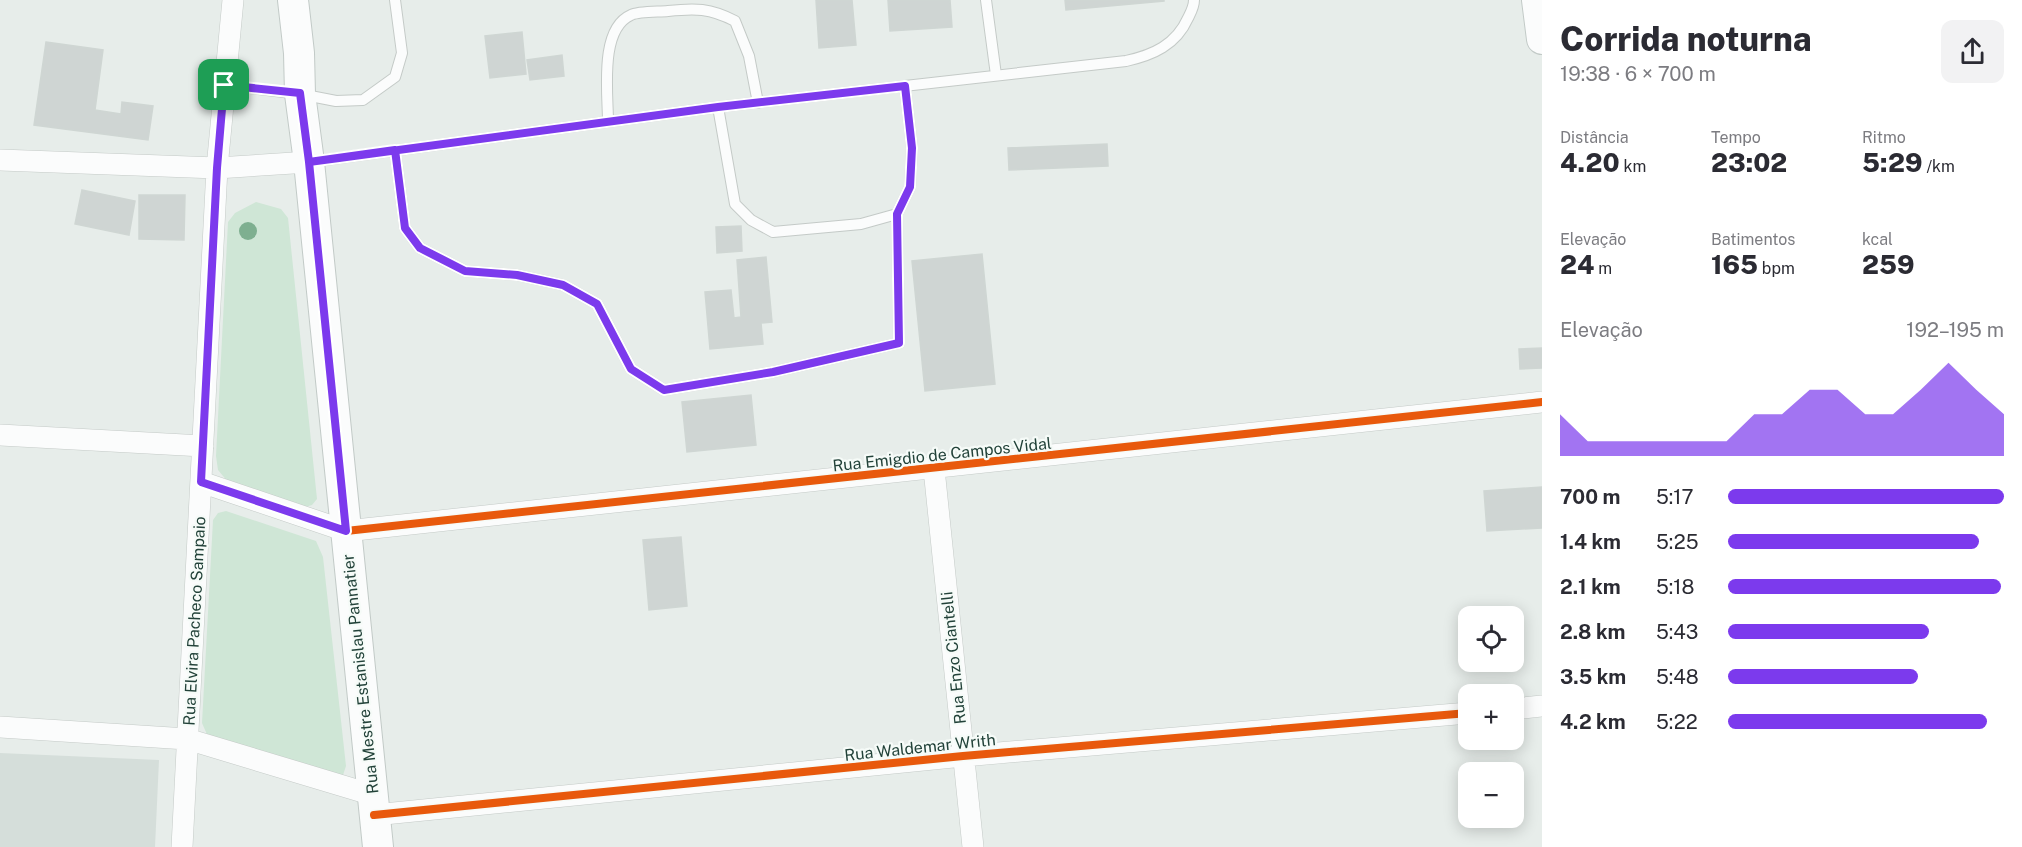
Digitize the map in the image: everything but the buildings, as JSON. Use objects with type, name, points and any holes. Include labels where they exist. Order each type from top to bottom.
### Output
[{"type":"street","name":"Rua Elvira Pacheco Sampaio","points":[[182,847],[217,168],[232,0]]},
{"type":"street","name":"Rua Mestre Estanislau Pannatier","points":[[293,0],[299,53],[300,93],[309,162],[378,847]]},
{"type":"street","points":[[1537,0],[1542,39]]},
{"type":"street","points":[[0,160],[217,168],[309,162]]},
{"type":"street","name":"Rua Emigdio de Campos Vidal","points":[[346,531],[1542,402]]},
{"type":"street","points":[[0,435],[203,446]]},
{"type":"street","name":"Rua Enzo Ciantelli","points":[[934,469],[973,847]]},
{"type":"street","points":[[201,482],[346,531]]},
{"type":"street","points":[[1524,708],[1542,706]]},
{"type":"street","name":"Rua Waldemar Writh","points":[[0,727],[188,739],[374,805],[1458,714]]},
{"type":"lane","points":[[224,85],[300,93],[336,101],[363,100],[395,77],[402,53],[395,0]]},
{"type":"lane","points":[[986,0],[996,75]]},
{"type":"lane","points":[[309,162],[718,107],[1144,57],[1166,47],[1182,30],[1194,0]]},
{"type":"lane","points":[[608,122],[608,53],[615,29],[631,14],[695,8],[717,11],[735,21],[749,56],[758,103]]},
{"type":"lane","points":[[395,150],[405,228],[420,248],[465,271],[517,275],[563,285],[597,304],[631,369],[664,390],[773,372],[899,343],[897,214],[910,187],[912,148],[905,86]]},
{"type":"lane","points":[[718,107],[735,204],[751,220],[773,232],[861,224],[897,214]]},
{"type":"shaded area","points":[[0,753],[159,760],[155,847],[0,847]]},
{"type":"green space","points":[[256,202],[281,209],[288,218],[317,499],[312,505],[302,508],[228,482],[218,470],[216,456],[228,222],[235,213]]},
{"type":"green space","points":[[226,511],[316,541],[323,557],[346,766],[342,778],[209,739],[202,723],[213,520],[218,513]]},
{"type":"cycle path","points":[[201,482],[346,531],[1542,402]]},
{"type":"cycle path","points":[[374,815],[963,756],[1458,714]]},
{"type":"route","points":[[224,85],[217,168],[201,482],[346,531],[309,162],[339,158],[718,107],[905,86],[912,148],[910,187],[897,214],[899,343],[773,372],[664,390],[631,369],[597,304],[563,285],[517,275],[465,271],[420,248],[405,228],[395,150],[309,162],[300,93],[224,85]]}]
